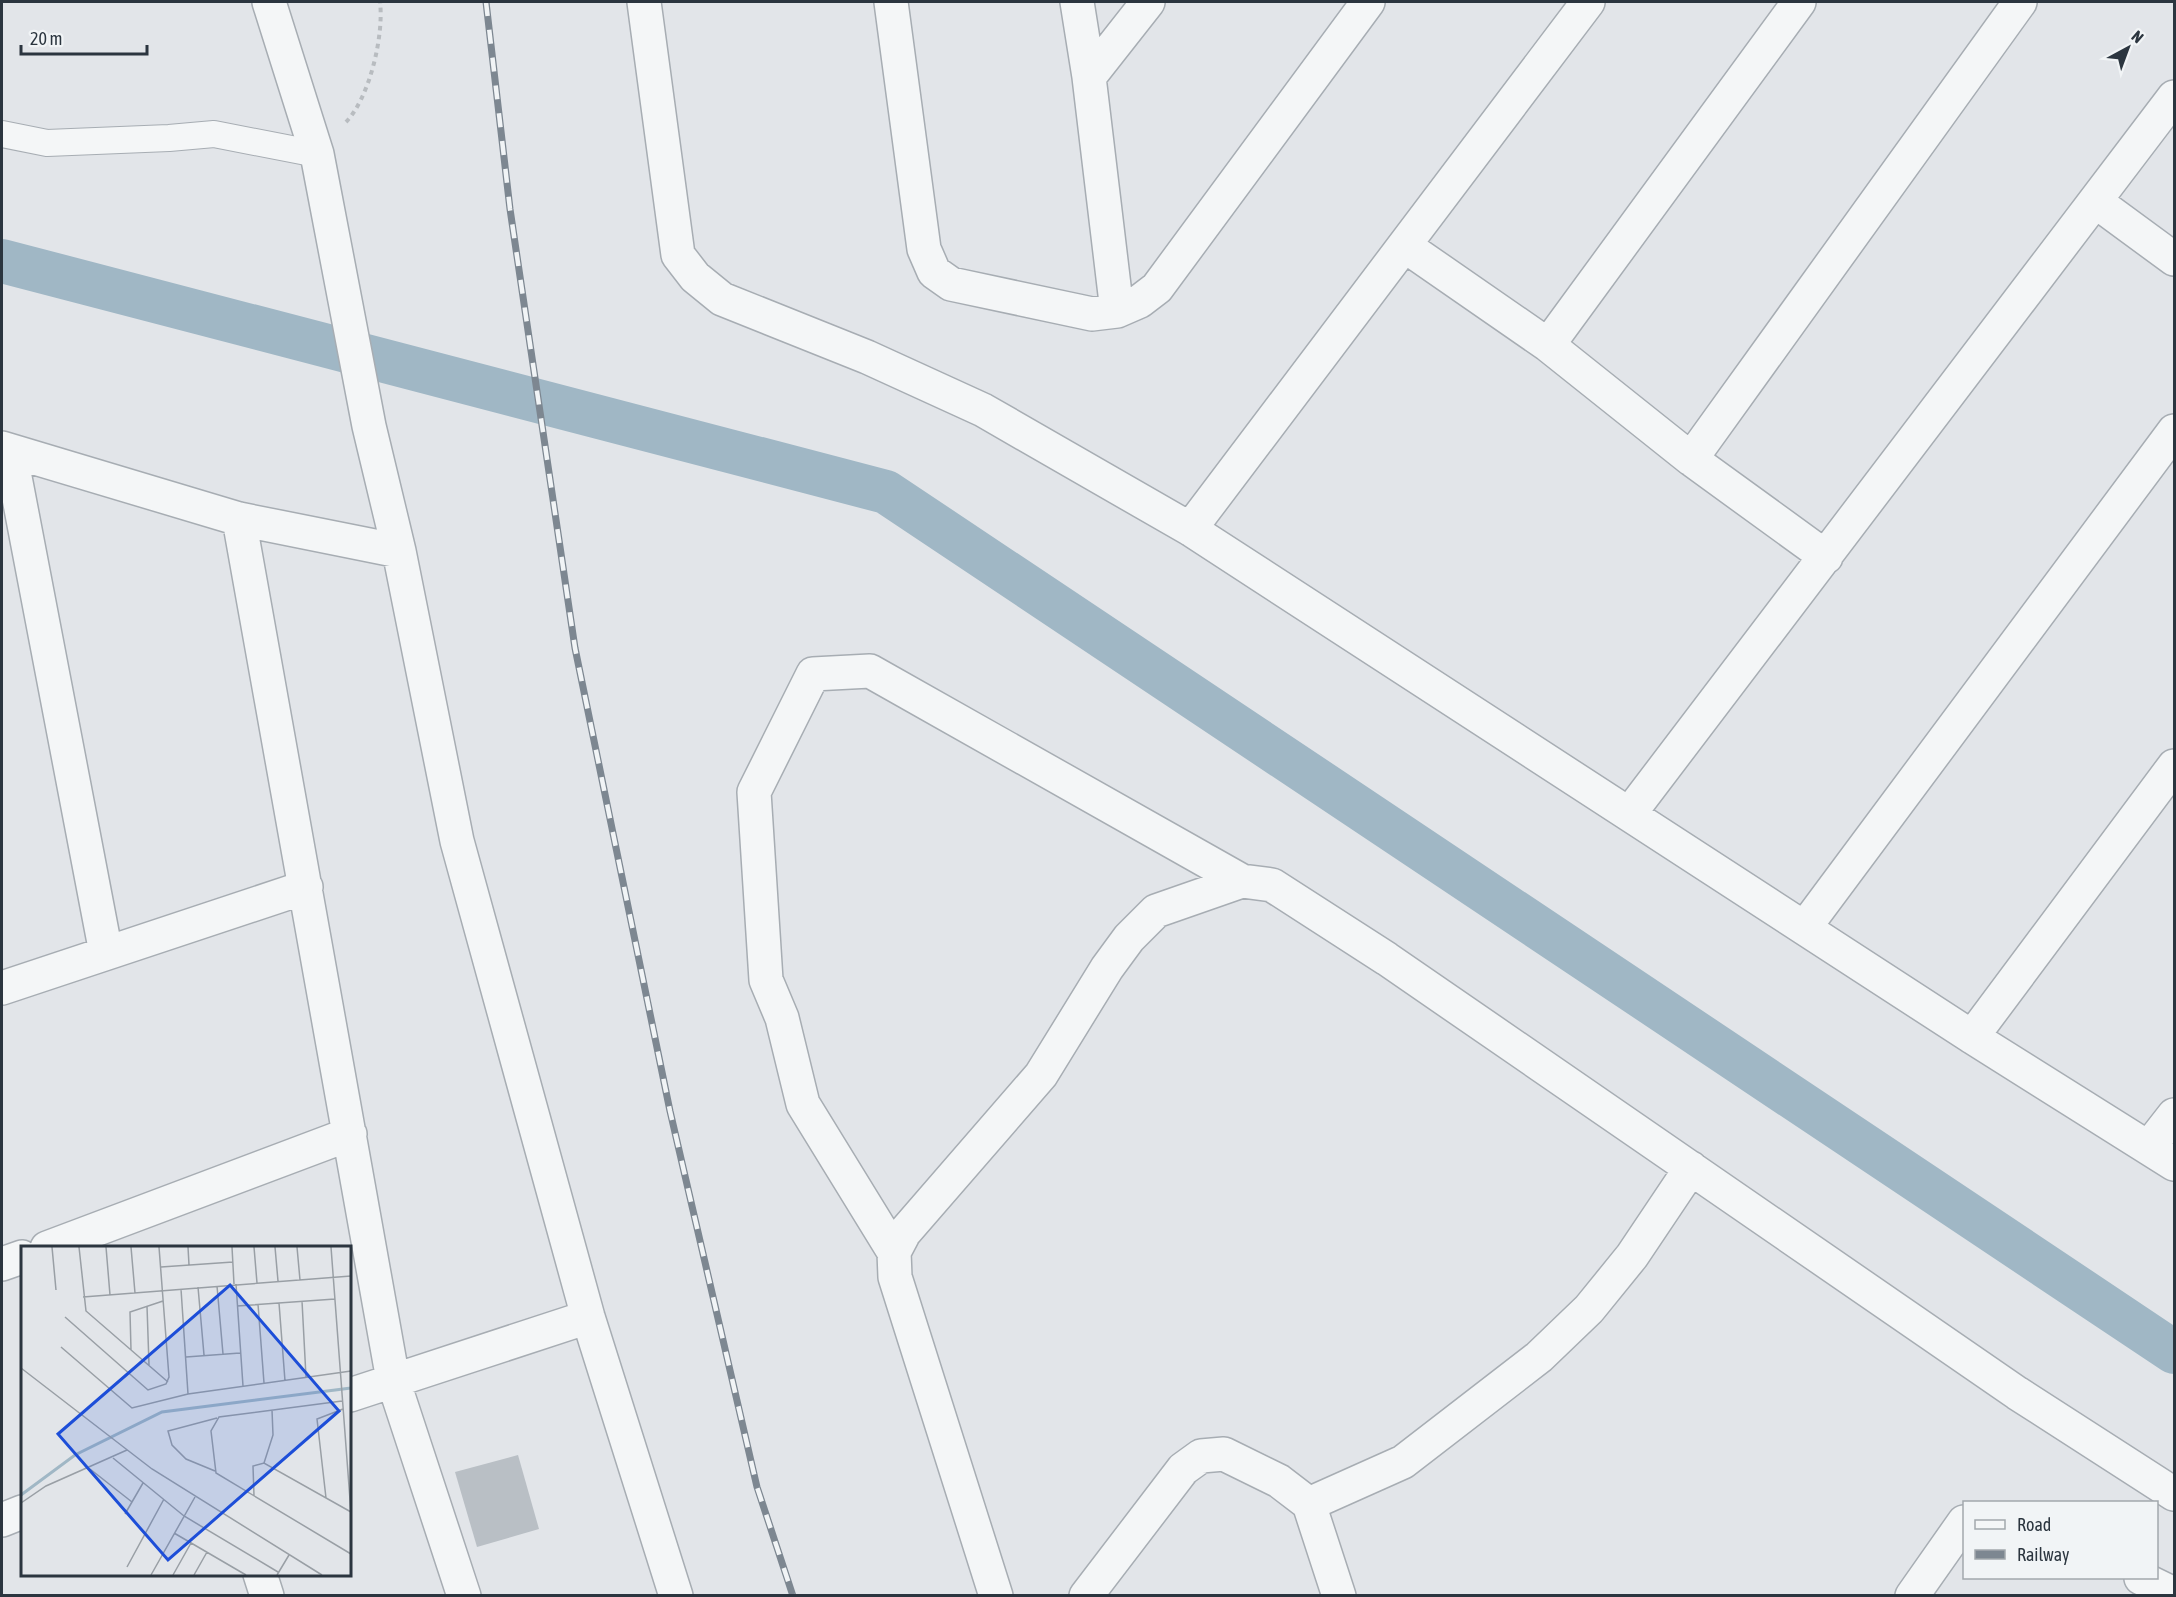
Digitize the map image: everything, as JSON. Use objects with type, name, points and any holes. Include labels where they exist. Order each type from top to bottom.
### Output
[{"type":"street","points":[[269,2],[317,154],[369,426],[399,551],[458,842],[588,1317],[676,1596]]},
{"type":"street","points":[[644,2],[678,255],[695,277],[722,299],[867,357],[983,410],[1190,529],[1972,1037],[2162,1156],[2175,1114]]},
{"type":"street","points":[[891,2],[924,249],[934,272],[951,284],[1092,314],[1117,311],[1140,301],[1157,288],[1368,2]]},
{"type":"street","points":[[1077,2],[1089,77],[1117,311]]},
{"type":"street","points":[[1089,77],[1148,2]]},
{"type":"street","points":[[1190,529],[1588,2]]},
{"type":"street","points":[[1548,345],[1799,2]]},
{"type":"street","points":[[1691,459],[2019,2]]},
{"type":"street","points":[[1630,813],[2175,98]]},
{"type":"street","points":[[2095,201],[2175,259]]},
{"type":"street","points":[[1405,246],[1548,345],[1691,459],[1826,556]]},
{"type":"street","points":[[1805,927],[2175,430]]},
{"type":"street","points":[[106,953],[6,450],[239,519],[399,551]]},
{"type":"street","points":[[239,519],[393,1380],[464,1596]]},
{"type":"street","points":[[996,1596],[895,1277],[894,1252],[803,1104],[782,1018],[766,980],[754,792],[813,674],[870,670],[1242,881],[1272,885],[1388,959],[2016,1393],[2175,1494]]},
{"type":"street","points":[[1972,1037],[2175,766]]},
{"type":"street","points":[[894,1252],[904,1233],[1041,1075],[1107,968],[1129,938],[1156,911],[1242,881]]},
{"type":"street","points":[[2,988],[306,887]]},
{"type":"street","points":[[52,1246],[350,1134]]},
{"type":"street","points":[[1309,1503],[1403,1462],[1539,1357],[1589,1309],[1632,1256],[1690,1168]]},
{"type":"street","points":[[2,1264],[21,1257]]},
{"type":"street","points":[[351,1395],[588,1317]]},
{"type":"street","points":[[1086,1596],[1183,1469],[1201,1456],[1224,1454],[1279,1481],[1309,1503],[1339,1596]]},
{"type":"street","points":[[2,1520],[21,1512]]},
{"type":"street","points":[[1912,1596],[1963,1525]]},
{"type":"street","points":[[260,1576],[267,1596]]},
{"type":"street","points":[[2143,1579],[2175,1594]]},
{"type":"lane","points":[[2,134],[47,143],[214,134],[317,154]]},
{"type":"path","points":[[317,154],[353,115],[372,76],[381,13],[380,2]]},
{"type":"building","points":[[518,1455],[539,1529],[477,1547],[455,1472]]},
{"type":"waterway","points":[[2,261],[886,492],[2174,1352]]},
{"type":"railway","points":[[486,2],[510,209],[575,648],[670,1111],[757,1487],[793,1596]]}]
